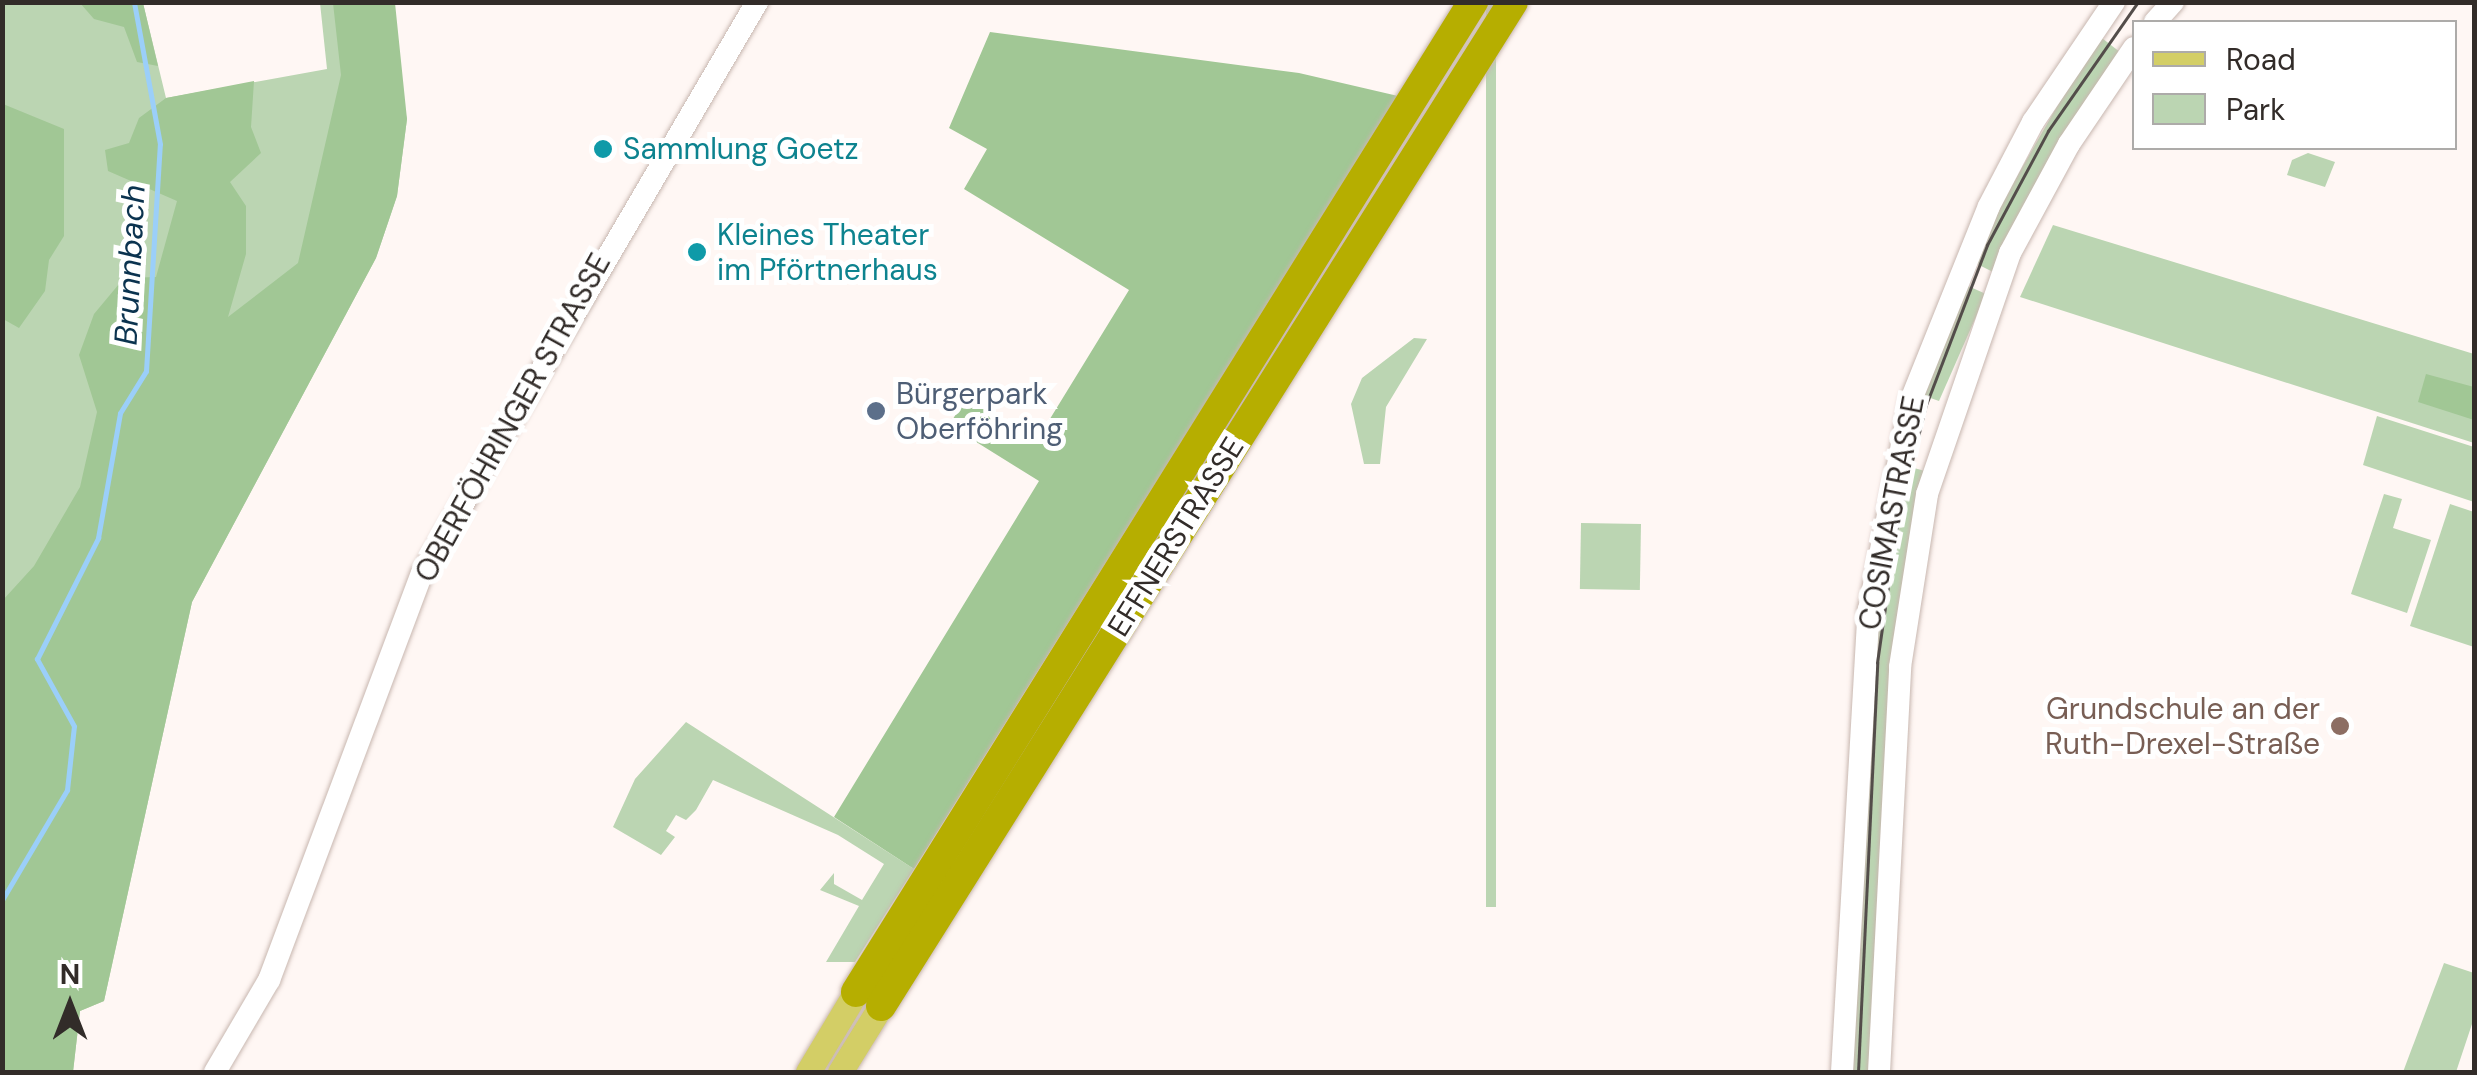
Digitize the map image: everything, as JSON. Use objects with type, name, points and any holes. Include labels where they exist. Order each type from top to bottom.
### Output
[{"type":"highway","name":"EFFNERSTRASSE","points":[[869,998],[1473,2]]},
{"type":"highway","name":"EFFNERSTRASSE","points":[[869,998],[1513,2]]},
{"type":"main road","name":"OBERFÖHRINGER STRASSE","points":[[215,1072],[269,980],[422,574],[757,2]]},
{"type":"main road","name":"COSIMASTRASSE","points":[[1842,1072],[1868,630],[1911,400],[1989,206],[2034,122],[2114,2]]},
{"type":"main road","name":"COSIMASTRASSE","points":[[1878,1072],[1900,667],[1926,494],[2010,253],[2069,144],[2132,51]]},
{"type":"main road","name":"EFFNERSTRASSE","points":[[808,1072],[869,998]]},
{"type":"main road","name":"EFFNERSTRASSE","points":[[840,1072],[869,998]]},
{"type":"green space","points":[[3,3],[143,3],[166,98],[327,69],[320,3],[377,3],[407,119],[397,196],[376,258],[192,602],[104,1001],[80,1011],[73,1072],[3,1072]]},
{"type":"green space","points":[[80,3],[143,3],[158,66],[137,62],[124,27],[94,19]]},
{"type":"green space","points":[[333,3],[395,3],[407,119],[397,196],[376,258],[192,602],[104,1001],[80,1011],[73,1072],[3,1072],[3,600],[34,566],[80,487],[97,412],[79,355],[94,314],[124,278],[156,277],[177,201],[108,171],[105,150],[129,143],[139,118],[166,98],[254,81],[251,127],[261,153],[230,182],[246,206],[246,254],[228,317],[298,263],[341,75]]},
{"type":"green space","points":[[1486,3],[1496,3],[1496,907],[1486,907]]},
{"type":"green space","points":[[990,32],[1299,73],[1398,96],[914,869],[834,817],[1039,481],[949,425],[967,397],[1037,440],[1129,290],[964,189],[987,149],[949,128]]},
{"type":"green space","points":[[2098,35],[2125,56],[1995,273],[1969,260]]},
{"type":"green space","points":[[3,104],[64,129],[64,236],[49,260],[45,291],[19,328],[3,319]]},
{"type":"green space","points":[[2308,153],[2335,162],[2325,187],[2287,175],[2292,160]]},
{"type":"green space","points":[[2053,225],[2474,354],[2474,443],[2020,297]]},
{"type":"green space","points":[[1959,282],[1986,294],[1939,401],[1919,394]]},
{"type":"green space","points":[[1414,338],[1427,339],[1386,407],[1380,464],[1364,464],[1351,404],[1362,378]]},
{"type":"green space","points":[[2426,374],[2474,387],[2474,420],[2418,402]]},
{"type":"green space","points":[[2377,416],[2474,447],[2474,502],[2363,465]]},
{"type":"green space","points":[[1903,465],[1925,471],[1873,1072],[1848,1072],[1875,611]]},
{"type":"green space","points":[[2384,494],[2402,499],[2393,528],[2431,540],[2407,613],[2351,594]]},
{"type":"green space","points":[[2450,504],[2474,512],[2474,647],[2410,626]]},
{"type":"green space","points":[[1581,523],[1641,524],[1640,590],[1580,589]]},
{"type":"green space","points":[[686,722],[914,869],[855,962],[826,962],[859,906],[820,890],[834,873],[834,884],[862,900],[884,864],[838,835],[713,780],[686,820],[676,815],[666,831],[675,837],[661,855],[613,827],[635,779]]},
{"type":"green space","points":[[2444,963],[2474,973],[2474,1018],[2456,1072],[2403,1072]]},
{"type":"waterway","name":"Brunnbach","points":[[2,900],[67,790],[74,726],[37,659],[98,538],[120,413],[146,371],[160,144],[134,2]]},
{"type":"tram line","points":[[1858,1072],[1877,663],[1898,517],[1926,405],[1987,245],[2048,131],[2138,2]]},
{"type":"place","name":"Sammlung Goetz","points":[[603,149]]},
{"type":"place","name":"Kleines Theater im Pförtnerhaus","points":[[697,252]]},
{"type":"place","name":"Bürgerpark Oberföhring","points":[[876,411]]},
{"type":"place","name":"Grundschule an der Ruth-Drexel-Straße","points":[[2340,726]]}]
